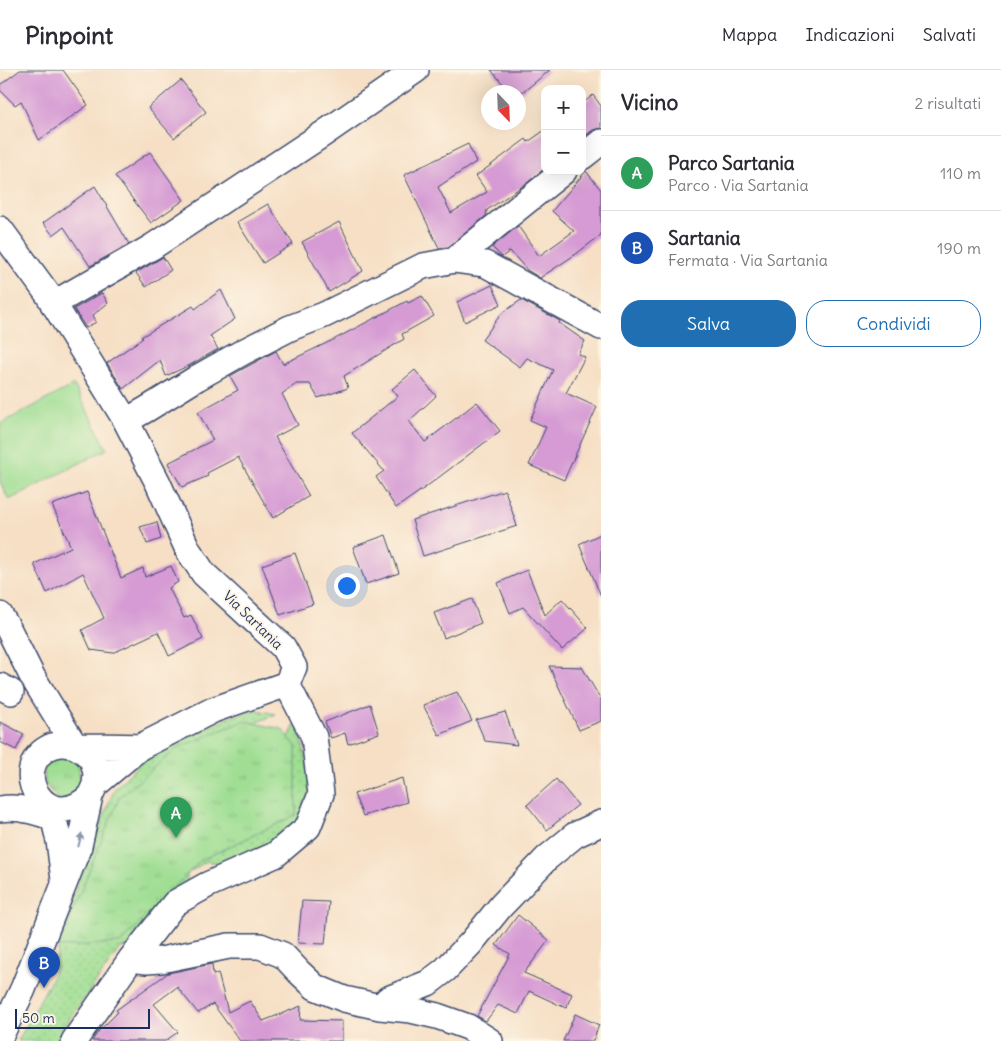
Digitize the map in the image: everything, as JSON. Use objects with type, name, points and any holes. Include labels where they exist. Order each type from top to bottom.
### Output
[{"type":"street","points":[[54,304],[152,247],[416,70]]},
{"type":"street","points":[[586,154],[601,142]]},
{"type":"street","points":[[455,260],[559,175]]},
{"type":"street","name":"Via Sartania","points":[[0,228],[47,293],[126,421],[158,483],[188,550],[204,574],[283,647],[294,667],[286,684]]},
{"type":"street","points":[[126,421],[242,352],[290,328],[324,315],[423,266],[455,260],[485,264],[601,327]]},
{"type":"street","points":[[0,615],[32,676],[75,746],[85,752],[92,761],[96,773],[79,846],[23,989],[0,1037]]},
{"type":"street","points":[[32,676],[48,748]]},
{"type":"street","points":[[0,809],[21,808],[52,812],[72,808],[82,803],[93,790],[140,747],[213,710],[286,684],[314,737],[321,794],[308,827],[275,855],[208,885],[175,903],[130,959],[74,1041]]},
{"type":"street","points":[[64,883],[59,841],[52,812],[40,800],[34,790],[31,778],[33,766],[39,756],[48,748],[61,744],[140,747]]},
{"type":"street","points":[[0,804],[18,792],[31,778]]},
{"type":"street","points":[[380,1007],[388,999],[428,983],[445,970],[471,943],[501,906],[547,858],[575,836],[601,823]]},
{"type":"street","points":[[130,959],[154,961],[229,946],[260,946],[283,955],[315,986],[344,999],[436,1016],[468,1027],[490,1041]]},
{"type":"green space","points":[[74,385],[107,449],[9,500],[0,482],[0,424]]},
{"type":"green space","points":[[257,710],[276,714],[258,722],[241,757],[274,769],[295,724],[301,736],[311,784],[308,807],[297,827],[240,858],[222,864],[207,861],[187,874],[187,884],[128,947],[120,948],[60,1033],[61,1041],[18,1041],[53,976],[61,933],[79,878],[115,788],[149,755],[230,717]]},
{"type":"green space","points":[[244,721],[282,729],[296,746],[296,815],[201,860],[120,943],[58,947],[119,798],[177,748]]},
{"type":"green space","points":[[54,755],[72,757],[78,763],[81,788],[61,802],[46,784],[44,775],[46,761]]},
{"type":"building","points":[[20,70],[63,70],[88,105],[39,140],[21,101],[15,105],[0,90],[0,85]]},
{"type":"building","points":[[491,70],[550,70],[526,90],[526,85],[504,85]]},
{"type":"building","points":[[181,80],[206,112],[174,138],[148,108]]},
{"type":"building","points":[[593,95],[601,106],[601,128],[593,130],[586,135],[586,130],[586,101]]},
{"type":"building","points":[[541,133],[541,171],[487,210],[486,216],[448,247],[439,248],[404,175],[468,144],[476,162],[438,187],[451,213],[487,192],[476,176],[526,139],[528,142]]},
{"type":"building","points":[[150,152],[184,200],[151,223],[115,176]]},
{"type":"building","points":[[586,171],[601,190],[601,235],[540,278],[527,270],[510,251],[502,257],[492,247],[518,226],[539,256],[574,231],[552,211],[583,175],[586,175]]},
{"type":"building","points":[[95,186],[129,244],[90,266],[64,227],[53,235],[43,223]]},
{"type":"building","points":[[268,204],[293,244],[263,263],[237,222]]},
{"type":"building","points":[[339,222],[363,271],[329,292],[302,242]]},
{"type":"building","points":[[163,257],[171,270],[146,287],[136,273]]},
{"type":"building","points":[[492,285],[501,304],[465,322],[457,302]]},
{"type":"building","points":[[221,290],[235,319],[210,336],[218,349],[166,376],[160,360],[123,389],[107,363],[143,338],[141,337],[193,306],[195,309]]},
{"type":"building","points":[[102,293],[108,303],[93,315],[96,322],[86,328],[74,309]]},
{"type":"building","points":[[422,296],[434,316],[402,334],[404,339],[344,376],[348,388],[318,398],[310,384],[296,384],[282,394],[298,425],[275,437],[309,496],[273,518],[238,457],[207,473],[208,476],[182,487],[168,463],[213,440],[198,412],[238,390],[230,376],[276,351],[283,364],[407,301],[408,303]]},
{"type":"building","points":[[521,300],[560,321],[559,323],[585,341],[578,354],[585,357],[566,393],[597,407],[564,480],[529,465],[546,427],[530,420],[553,370],[527,358],[520,367],[482,340],[501,314]]},
{"type":"building","points":[[415,370],[436,396],[409,421],[425,442],[477,402],[500,431],[396,508],[376,477],[384,471],[352,433],[398,396],[392,389]]},
{"type":"building","points":[[505,490],[517,526],[423,556],[412,520]]},
{"type":"building","points":[[87,492],[121,578],[143,568],[145,577],[171,566],[178,582],[169,588],[184,618],[191,615],[203,639],[169,656],[158,632],[113,653],[91,650],[82,630],[104,618],[83,573],[47,593],[34,564],[71,547],[52,505]]},
{"type":"building","points":[[157,522],[161,539],[147,544],[140,527]]},
{"type":"building","points":[[601,534],[601,596],[579,544]]},
{"type":"building","points":[[386,535],[399,573],[366,584],[353,547]]},
{"type":"building","points":[[295,553],[313,604],[280,615],[262,565]]},
{"type":"building","points":[[527,570],[545,615],[562,599],[588,628],[562,650],[523,607],[510,613],[498,583]]},
{"type":"building","points":[[472,599],[481,623],[444,638],[434,613]]},
{"type":"building","points":[[549,666],[582,667],[601,700],[601,721],[579,730]]},
{"type":"building","points":[[457,692],[472,721],[439,735],[423,705]]},
{"type":"building","points":[[370,704],[379,733],[348,744],[345,733],[331,738],[325,722]]},
{"type":"building","points":[[505,712],[517,745],[485,741],[476,720]]},
{"type":"building","points":[[0,722],[24,734],[16,750],[0,742]]},
{"type":"building","points":[[402,778],[407,802],[363,816],[354,794]]},
{"type":"building","points":[[556,779],[578,805],[547,830],[527,805]]},
{"type":"building","points":[[302,901],[329,902],[325,944],[298,943]]},
{"type":"building","points":[[518,915],[549,940],[524,973],[572,994],[566,1008],[529,991],[518,1014],[498,1005],[486,1021],[477,1016],[510,954],[496,945]]},
{"type":"building","points":[[212,964],[213,975],[218,973],[228,1012],[250,1001],[263,1021],[301,1006],[300,1020],[342,1021],[342,1041],[240,1041],[213,1004],[198,1013],[177,987],[154,1004],[178,1032],[165,1041],[92,1041],[118,1012],[116,1010],[168,973]]},
{"type":"building","points":[[575,1014],[599,1025],[593,1041],[563,1041]]},
{"type":"place","name":"Parco Sartania","points":[[176,838]]},
{"type":"place","name":"Sartania","points":[[44,988]]}]
